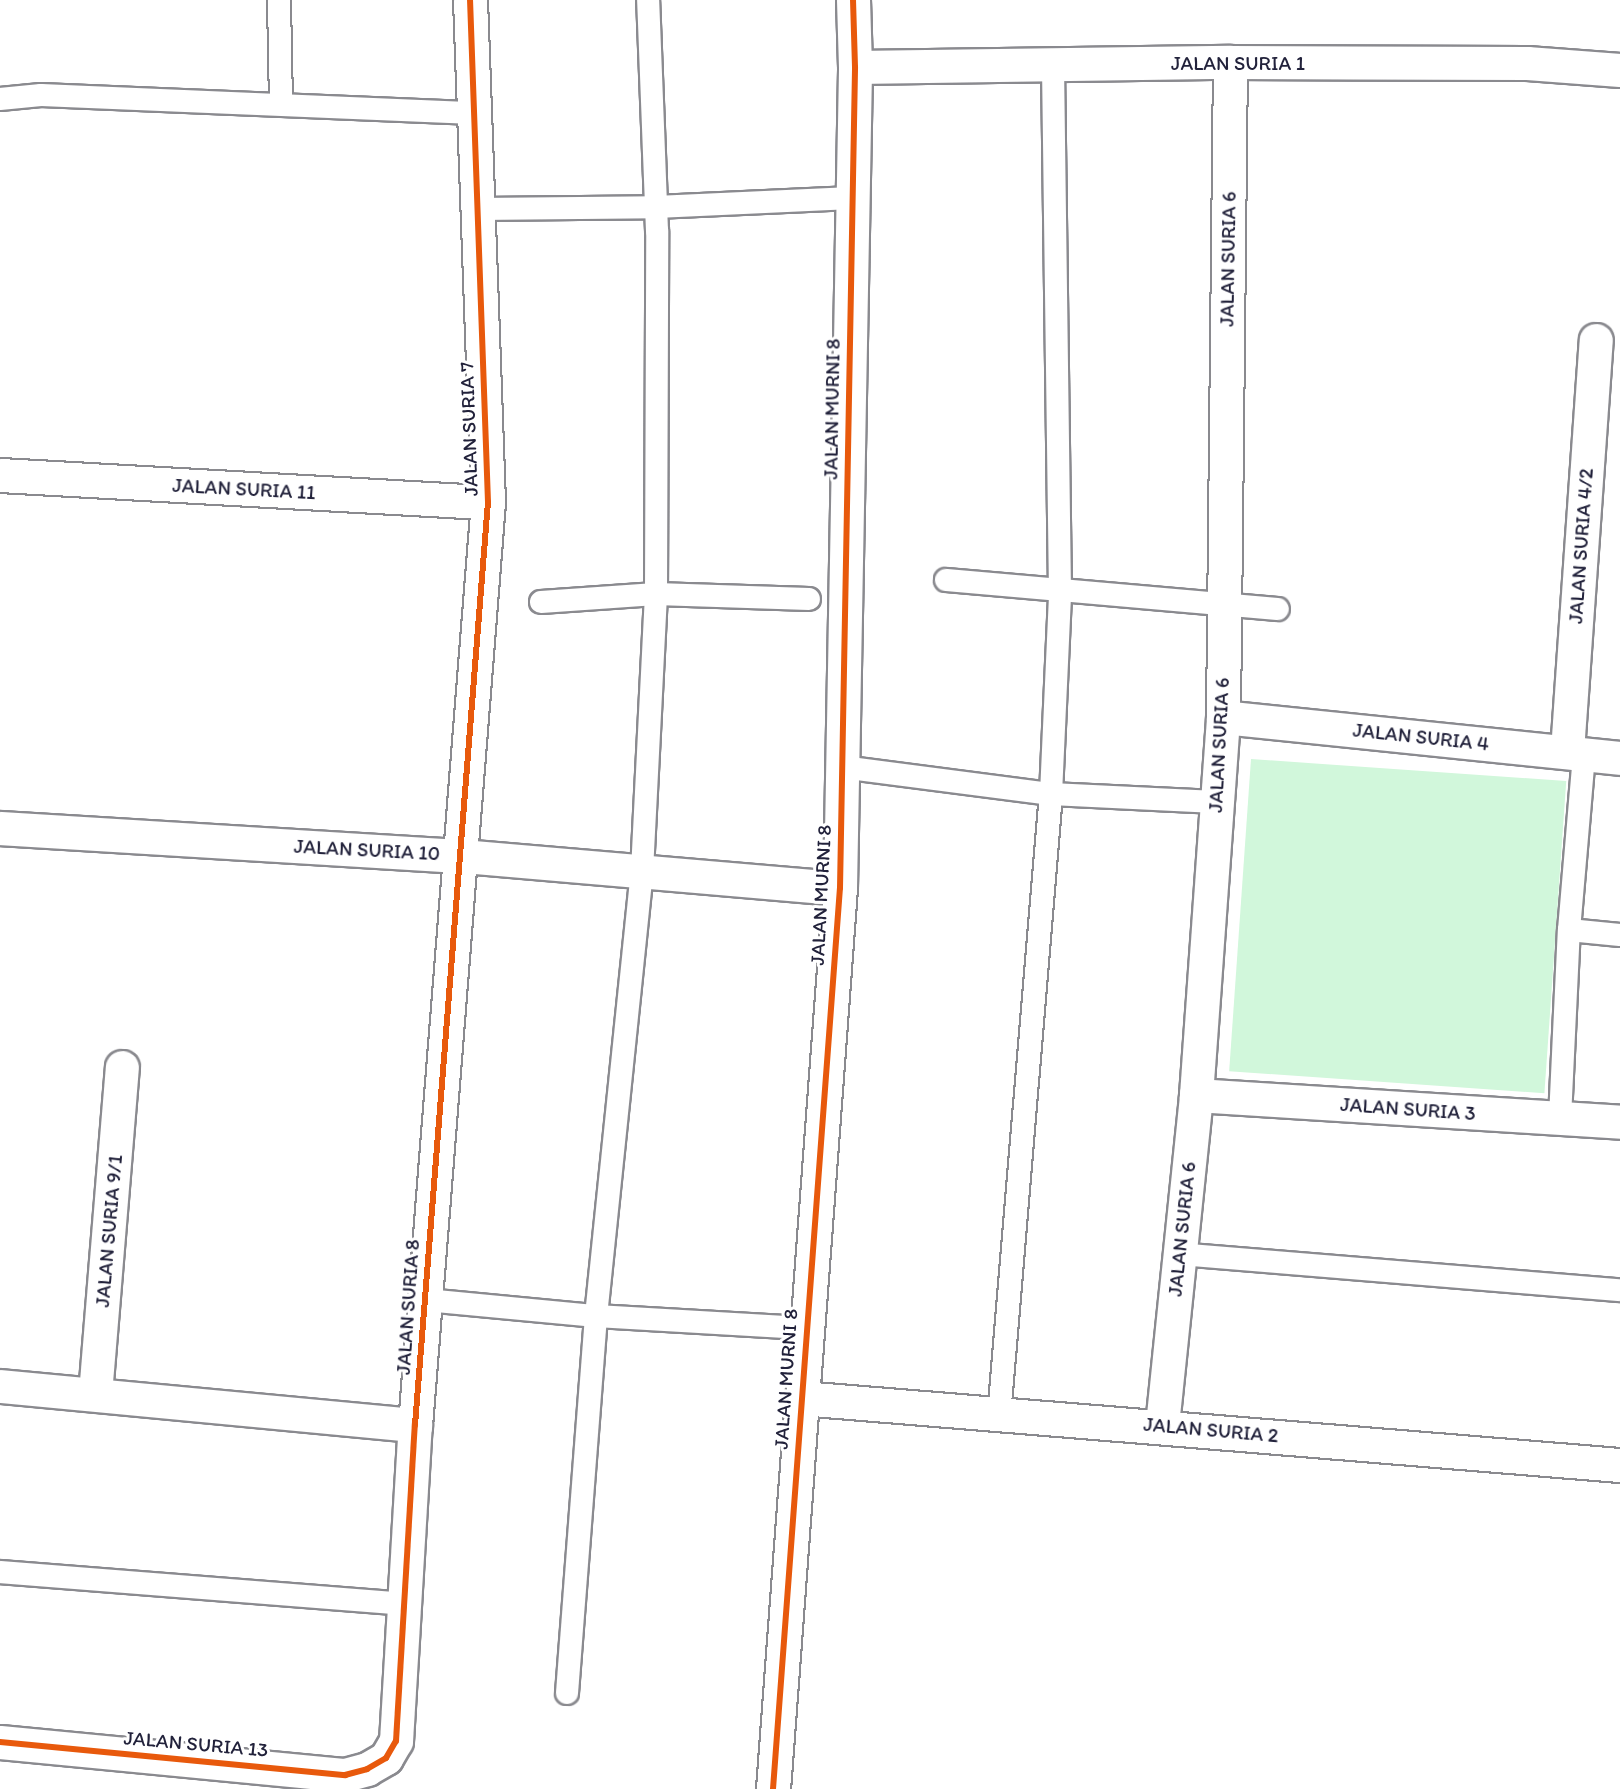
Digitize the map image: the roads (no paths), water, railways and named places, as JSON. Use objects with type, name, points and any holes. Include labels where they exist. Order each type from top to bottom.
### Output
[{"type":"street","name":"JALAN SURIA 7","points":[[463,856],[488,502],[470,0]]},
{"type":"street","name":"JALAN MURNI 8","points":[[773,1789],[840,888],[855,67],[853,0]]},
{"type":"street","name":"JALAN SURIA 1","points":[[855,67],[1230,62],[1527,63],[1620,70]]},
{"type":"street","name":"JALAN SURIA 6","points":[[1162,1425],[1196,1095],[1223,717],[1230,62]]},
{"type":"street","name":"JALAN SURIA 4/2","points":[[1576,753],[1596,340]]},
{"type":"street","name":"JALAN SURIA 11","points":[[0,475],[488,502]]},
{"type":"street","name":"JALAN SURIA 4","points":[[1223,717],[1620,758]]},
{"type":"street","name":"JALAN SURIA 10","points":[[0,828],[463,856],[840,888]]},
{"type":"street","name":"JALAN SURIA 8","points":[[386,1758],[396,1741],[400,1723],[415,1425],[463,856]]},
{"type":"street","name":"JALAN SURIA 9/1","points":[[95,1394],[122,1067]]},
{"type":"street","name":"JALAN SURIA 3","points":[[1196,1095],[1620,1122]]},
{"type":"street","points":[[0,1386],[415,1425]]},
{"type":"street","name":"JALAN SURIA 2","points":[[801,1398],[999,1416],[1162,1425],[1620,1465]]},
{"type":"street","name":"JALAN SURIA 13","points":[[0,1742],[345,1775],[367,1769],[386,1758]]},
{"type":"lane","points":[[279,0],[281,103]]},
{"type":"lane","points":[[567,1693],[596,1316],[642,871],[656,594],[656,207],[648,0]]},
{"type":"lane","points":[[999,1416],[1051,794],[1060,592],[1053,64]]},
{"type":"lane","points":[[0,99],[41,95],[281,103],[474,113]]},
{"type":"lane","points":[[478,209],[656,207],[852,198]]},
{"type":"lane","points":[[946,580],[1060,592],[1278,609]]},
{"type":"lane","points":[[541,602],[656,594],[809,599]]},
{"type":"lane","points":[[1560,1118],[1576,753]]},
{"type":"lane","points":[[843,767],[1051,794],[1216,802]]},
{"type":"lane","points":[[1569,930],[1620,935]]},
{"type":"lane","points":[[1179,1254],[1620,1290]]},
{"type":"lane","points":[[426,1300],[596,1316],[807,1328]]},
{"type":"lane","points":[[0,1572],[405,1604]]}]
